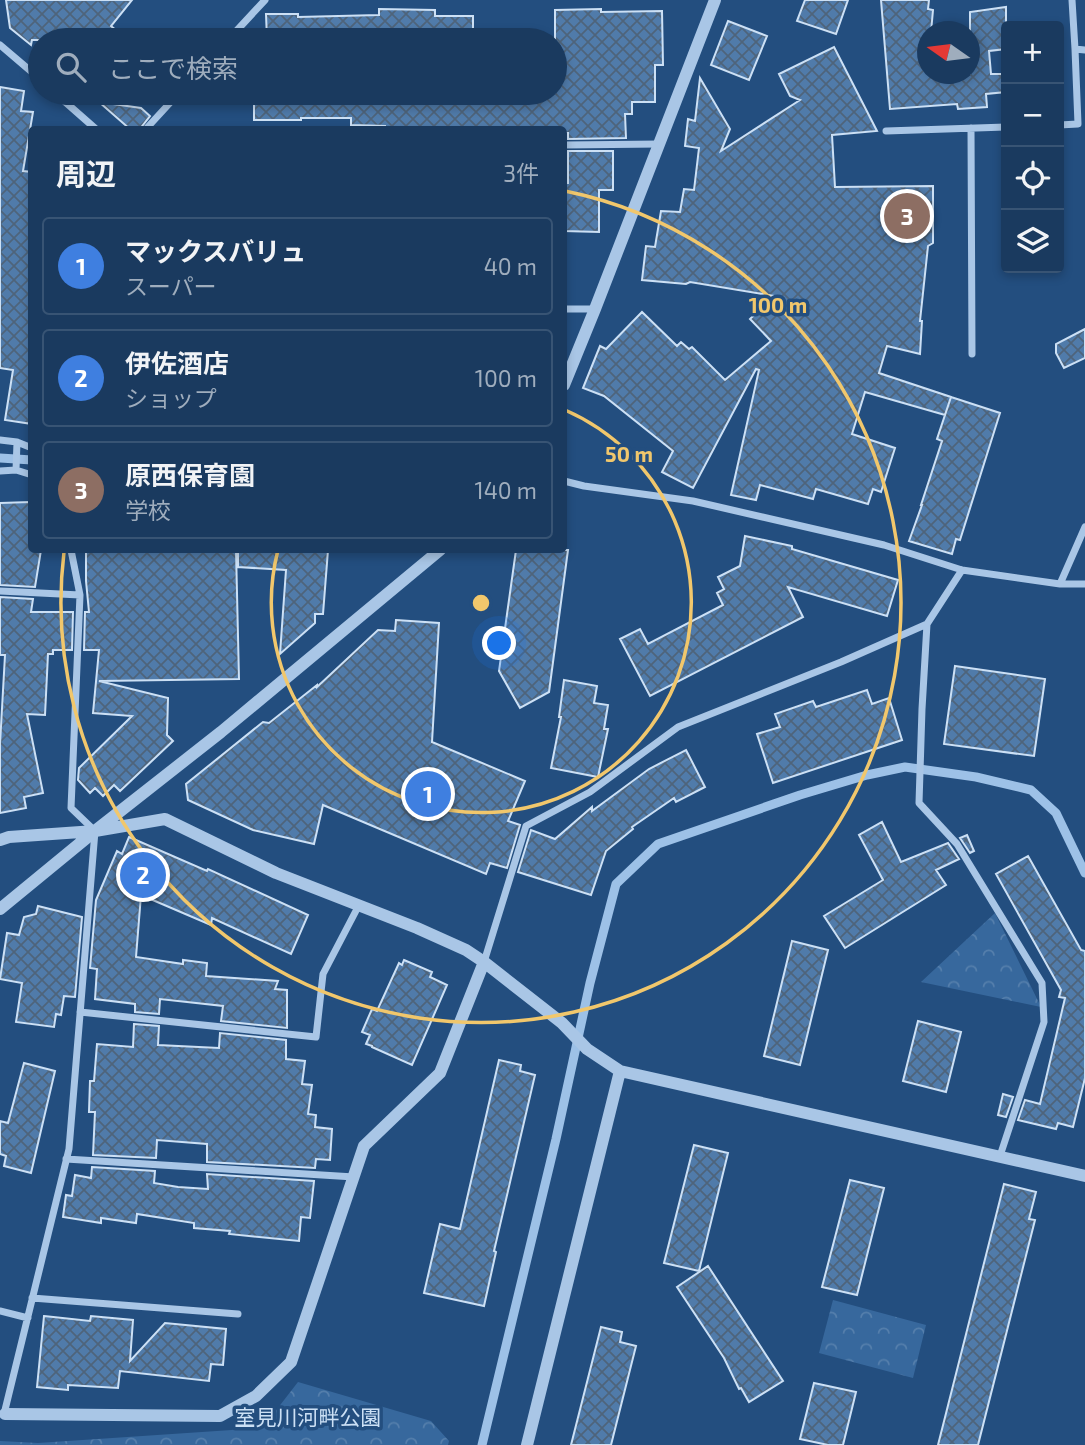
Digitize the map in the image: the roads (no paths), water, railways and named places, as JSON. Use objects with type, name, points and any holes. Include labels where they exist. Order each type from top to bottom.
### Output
[{"type":"street","points":[[239,28],[265,0]]},
{"type":"street","points":[[567,378],[715,0]]},
{"type":"street","points":[[1064,125],[1078,124],[1072,0]]},
{"type":"street","points":[[0,45],[28,69]]},
{"type":"street","points":[[1075,49],[1085,50]]},
{"type":"street","points":[[69,105],[92,126]]},
{"type":"street","points":[[149,126],[168,105]]},
{"type":"street","points":[[886,131],[1001,127]]},
{"type":"street","points":[[971,128],[972,354]]},
{"type":"street","points":[[567,145],[660,144]]},
{"type":"street","points":[[567,309],[596,309]]},
{"type":"street","points":[[0,440],[28,446]]},
{"type":"street","points":[[16,470],[17,442]]},
{"type":"street","points":[[0,471],[16,470],[28,474]]},
{"type":"street","points":[[567,482],[693,501],[884,545],[962,570],[1060,584],[1085,583]]},
{"type":"street","points":[[1060,584],[1085,527]]},
{"type":"street","points":[[72,553],[80,595],[71,808],[95,831]]},
{"type":"street","points":[[0,909],[221,732],[436,553]]},
{"type":"street","points":[[962,570],[927,624],[919,803],[957,844],[1042,983],[1044,1022],[1000,1156]]},
{"type":"street","points":[[0,591],[80,595]]},
{"type":"street","points":[[95,831],[69,1149],[3,1414],[220,1416],[256,1396],[291,1362],[364,1146],[440,1073],[484,962],[526,826],[590,792],[678,727],[841,662],[927,624]]},
{"type":"street","points":[[0,840],[9,837],[95,831],[166,819],[276,873],[454,945],[484,962],[562,1023],[587,1049],[620,1071],[1085,1176]]},
{"type":"street","points":[[80,1012],[316,1037],[323,974],[359,905]]},
{"type":"street","points":[[527,1445],[620,1071]]},
{"type":"street","points":[[66,1159],[354,1177]]},
{"type":"street","points":[[33,1298],[238,1314]]},
{"type":"street","points":[[0,1311],[28,1318]]},
{"type":"waterway","points":[[0,458],[28,460]]},
{"type":"waterway","points":[[482,1445],[556,1139],[590,983],[616,884],[658,844],[800,795],[905,767],[976,777],[1031,790],[1056,813],[1085,873]]},
{"type":"place","name":"原西保育園","points":[[907,216]]},
{"type":"place","name":"マックスバリュ","points":[[428,794]]},
{"type":"place","name":"伊佐酒店","points":[[143,875]]},
{"type":"park label","name":"室見川河畔公園","points":[[308,1416]]}]
